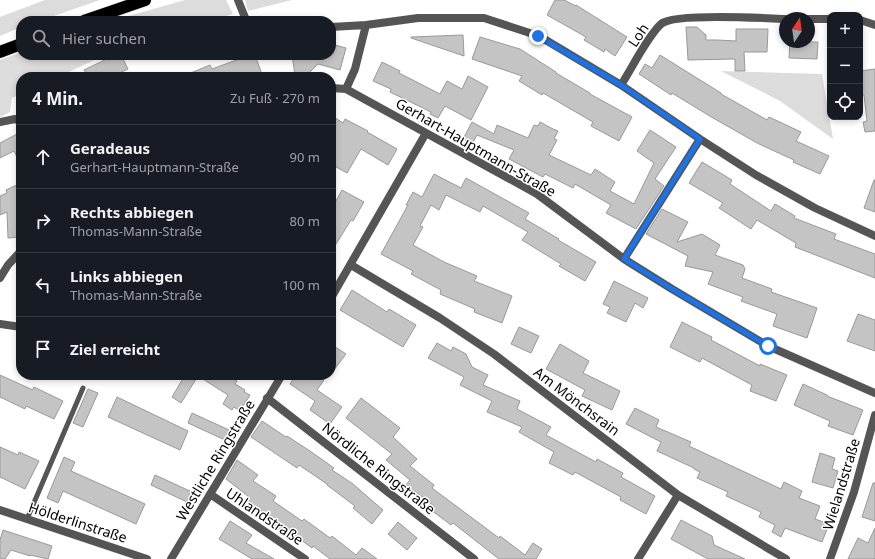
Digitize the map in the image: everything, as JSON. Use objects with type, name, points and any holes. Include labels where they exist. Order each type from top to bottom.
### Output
[{"type":"highway","points":[[99,16],[145,0]]},
{"type":"highway","points":[[0,52],[16,46]]},
{"type":"street","points":[[238,0],[244,16]]},
{"type":"street","points":[[336,27],[366,25],[418,18],[484,18],[538,36],[621,85],[756,175],[797,199],[875,236]]},
{"type":"street","name":"Loh","points":[[621,85],[652,35],[662,23],[681,18],[779,19]]},
{"type":"street","points":[[815,19],[827,20]]},
{"type":"street","points":[[863,21],[875,24]]},
{"type":"street","points":[[346,89],[355,69],[366,25]]},
{"type":"street","name":"Gerhart-Hauptmann-Straße","points":[[336,88],[346,89],[537,194],[624,259],[768,346],[875,393]]},
{"type":"street","points":[[0,122],[16,120]]},
{"type":"street","points":[[336,290],[426,132]]},
{"type":"street","points":[[624,259],[700,139]]},
{"type":"street","points":[[0,278],[8,265],[16,256]]},
{"type":"street","points":[[0,263],[8,265]]},
{"type":"street","name":"Am Mönchsrain","points":[[351,265],[440,318],[494,354],[678,495],[786,559]]},
{"type":"street","points":[[0,324],[16,326]]},
{"type":"street","name":"Westliche Ringstraße","points":[[171,559],[279,380]]},
{"type":"street","name":"Nördliche Ringstraße","points":[[267,398],[474,559]]},
{"type":"street","name":"Wielandstraße","points":[[830,559],[854,492],[875,415]]},
{"type":"street","name":"Uhlandstraße","points":[[210,494],[305,559]]},
{"type":"street","points":[[638,559],[678,495]]},
{"type":"street","name":"Hölderlinstraße","points":[[0,510],[147,559]]},
{"type":"lane","points":[[27,519],[82,388]]},
{"type":"shaded area","points":[[45,0],[100,0],[54,16],[16,16],[16,29],[0,36],[0,17]]},
{"type":"shaded area","points":[[185,0],[226,0],[233,14],[226,16],[129,16]]},
{"type":"shaded area","points":[[245,0],[292,0],[248,11]]},
{"type":"shaded area","points":[[16,54],[16,60],[94,60],[69,72],[16,72],[16,96],[12,98],[10,112],[0,117],[0,60]]},
{"type":"shaded area","points":[[721,71],[822,74],[827,104],[827,120],[830,120],[833,139],[780,101]]},
{"type":"building","points":[[555,0],[564,0],[576,5],[627,37],[615,56],[605,49],[604,52],[584,40],[586,37],[547,15]]},
{"type":"building","points":[[686,27],[697,27],[706,35],[706,40],[736,41],[736,29],[768,29],[767,52],[744,52],[745,71],[735,71],[735,59],[688,60]]},
{"type":"building","points":[[463,35],[464,56],[411,38],[411,37]]},
{"type":"building","points":[[480,37],[520,49],[590,94],[632,117],[619,141],[591,126],[593,122],[519,81],[522,76],[472,59]]},
{"type":"building","points":[[815,42],[818,42],[817,59],[789,58],[790,48],[815,48]]},
{"type":"building","points":[[336,45],[346,48],[340,70],[318,64],[310,72],[295,72],[293,60],[336,60]]},
{"type":"building","points":[[660,55],[721,94],[767,120],[769,117],[801,132],[796,141],[829,156],[820,174],[759,144],[672,93],[671,95],[639,74],[645,64],[652,68]]},
{"type":"building","points":[[105,60],[124,60],[128,69],[122,72],[85,72],[84,70]]},
{"type":"building","points":[[236,60],[257,60],[261,72],[193,72],[210,65],[212,69]]},
{"type":"building","points":[[382,62],[400,71],[399,73],[440,94],[447,81],[462,89],[468,76],[488,87],[471,120],[445,106],[438,118],[430,114],[431,112],[390,92],[391,89],[373,81]]},
{"type":"building","points":[[875,69],[875,131],[865,132],[863,122],[867,121],[863,95],[863,71]]},
{"type":"building","points":[[336,118],[343,123],[345,119],[397,149],[388,165],[361,149],[347,173],[336,167]]},
{"type":"building","points":[[472,122],[494,134],[497,125],[528,138],[534,125],[538,126],[540,122],[558,131],[554,139],[557,140],[549,155],[591,175],[595,169],[615,182],[610,191],[634,204],[654,163],[637,151],[650,130],[676,147],[655,179],[664,186],[636,229],[606,213],[611,205],[575,184],[573,188],[545,174],[543,177],[509,159],[514,150],[477,135],[472,144],[463,139]]},
{"type":"building","points":[[16,135],[16,155],[14,151],[0,158],[0,143]]},
{"type":"building","points":[[702,162],[732,180],[730,184],[771,211],[775,204],[795,216],[794,218],[836,234],[834,239],[875,254],[875,278],[795,247],[796,243],[757,220],[751,229],[719,208],[723,203],[689,183]]},
{"type":"building","points":[[434,174],[461,188],[466,178],[529,213],[525,219],[596,262],[585,281],[559,266],[561,264],[522,240],[528,232],[483,206],[480,212],[446,195],[439,210],[431,205],[420,226],[423,227],[413,245],[444,262],[477,276],[474,281],[512,296],[502,323],[474,312],[475,309],[440,294],[441,290],[411,274],[413,271],[381,254],[408,205],[406,205],[413,192],[422,197]]},
{"type":"building","points":[[875,180],[875,212],[864,208]]},
{"type":"building","points":[[16,185],[16,237],[8,238],[7,212],[0,215],[0,196],[7,193],[6,190]]},
{"type":"building","points":[[342,190],[364,202],[353,221],[351,220],[336,244],[336,201]]},
{"type":"building","points":[[662,209],[688,222],[677,242],[702,234],[720,245],[715,255],[743,265],[745,269],[742,278],[772,289],[771,292],[817,308],[807,338],[773,326],[777,314],[741,301],[743,297],[708,284],[713,272],[685,266],[688,256],[646,234]]},
{"type":"building","points":[[614,281],[648,298],[643,308],[635,303],[626,322],[607,313],[610,307],[603,304]]},
{"type":"building","points":[[352,290],[387,312],[389,309],[416,325],[403,347],[340,310]]},
{"type":"building","points":[[858,314],[875,320],[875,351],[847,341]]},
{"type":"building","points":[[682,322],[712,337],[711,340],[760,366],[760,364],[787,375],[776,401],[750,391],[752,385],[702,358],[700,362],[670,347]]},
{"type":"building","points":[[519,327],[539,336],[531,353],[511,344]]},
{"type":"building","points":[[437,343],[451,351],[453,347],[466,354],[472,367],[488,375],[483,385],[520,401],[517,409],[551,427],[546,435],[596,462],[597,459],[623,473],[621,477],[655,496],[646,514],[620,500],[621,497],[575,472],[573,475],[549,463],[554,452],[519,432],[522,427],[487,412],[492,401],[460,385],[464,377],[428,358]]},
{"type":"building","points":[[560,344],[589,361],[583,373],[620,391],[612,410],[582,396],[585,390],[546,369]]},
{"type":"building","points":[[336,347],[346,354],[336,367]]},
{"type":"building","points":[[0,375],[33,390],[34,387],[63,401],[54,419],[26,406],[25,409],[0,397]]},
{"type":"building","points":[[182,380],[195,380],[181,403],[172,397]]},
{"type":"building","points":[[204,380],[235,380],[237,381],[235,384],[250,395],[240,411],[234,407],[232,410],[223,404],[228,395]]},
{"type":"building","points":[[293,380],[324,380],[317,390],[342,407],[330,424],[310,410],[315,401],[290,384]]},
{"type":"building","points":[[803,384],[827,396],[863,410],[853,435],[828,426],[830,421],[794,405]]},
{"type":"building","points":[[88,389],[98,393],[83,427],[73,423]]},
{"type":"building","points":[[117,397],[188,431],[180,450],[108,417]]},
{"type":"building","points":[[361,398],[400,428],[393,437],[417,459],[410,466],[434,485],[432,488],[499,538],[500,536],[525,555],[533,543],[542,549],[536,559],[499,559],[453,523],[451,525],[431,510],[434,506],[406,485],[410,480],[386,460],[392,454],[346,418]]},
{"type":"building","points":[[635,408],[659,420],[656,427],[691,442],[689,446],[781,489],[784,482],[802,491],[799,498],[820,506],[815,519],[829,524],[822,542],[785,528],[781,537],[772,532],[775,525],[759,517],[761,512],[726,496],[728,492],[697,478],[700,472],[694,468],[657,451],[661,442],[626,424]]},
{"type":"building","points":[[192,413],[229,430],[225,440],[188,423]]},
{"type":"building","points":[[262,421],[334,468],[332,470],[353,484],[383,510],[372,524],[353,508],[355,506],[327,484],[299,465],[297,468],[251,437]]},
{"type":"building","points":[[0,447],[18,455],[19,452],[39,461],[25,489],[0,477]]},
{"type":"building","points":[[820,453],[835,458],[832,469],[838,471],[833,488],[812,482]]},
{"type":"building","points":[[64,457],[75,462],[71,471],[145,504],[136,524],[63,491],[58,503],[47,498]]},
{"type":"building","points":[[237,460],[258,475],[253,481],[276,496],[273,501],[302,521],[304,519],[330,538],[332,536],[356,555],[362,548],[377,559],[330,559],[286,529],[283,533],[266,521],[269,517],[245,501],[248,496],[226,479]]},
{"type":"building","points":[[155,475],[192,492],[187,502],[151,485]]},
{"type":"building","points":[[873,483],[875,483],[875,521],[862,517]]},
{"type":"building","points":[[681,520],[712,536],[714,545],[745,559],[708,559],[671,539]]},
{"type":"building","points":[[230,521],[252,535],[246,543],[274,559],[252,559],[219,539]]},
{"type":"building","points":[[398,522],[417,538],[407,550],[388,534]]},
{"type":"building","points":[[875,528],[875,559],[848,559],[858,538],[868,543]]},
{"type":"building","points":[[3,530],[52,546],[48,559],[30,556],[11,550],[5,559],[0,559],[0,540]]},
{"type":"route","points":[[538,36],[621,85],[700,139],[624,259],[768,346]]}]
